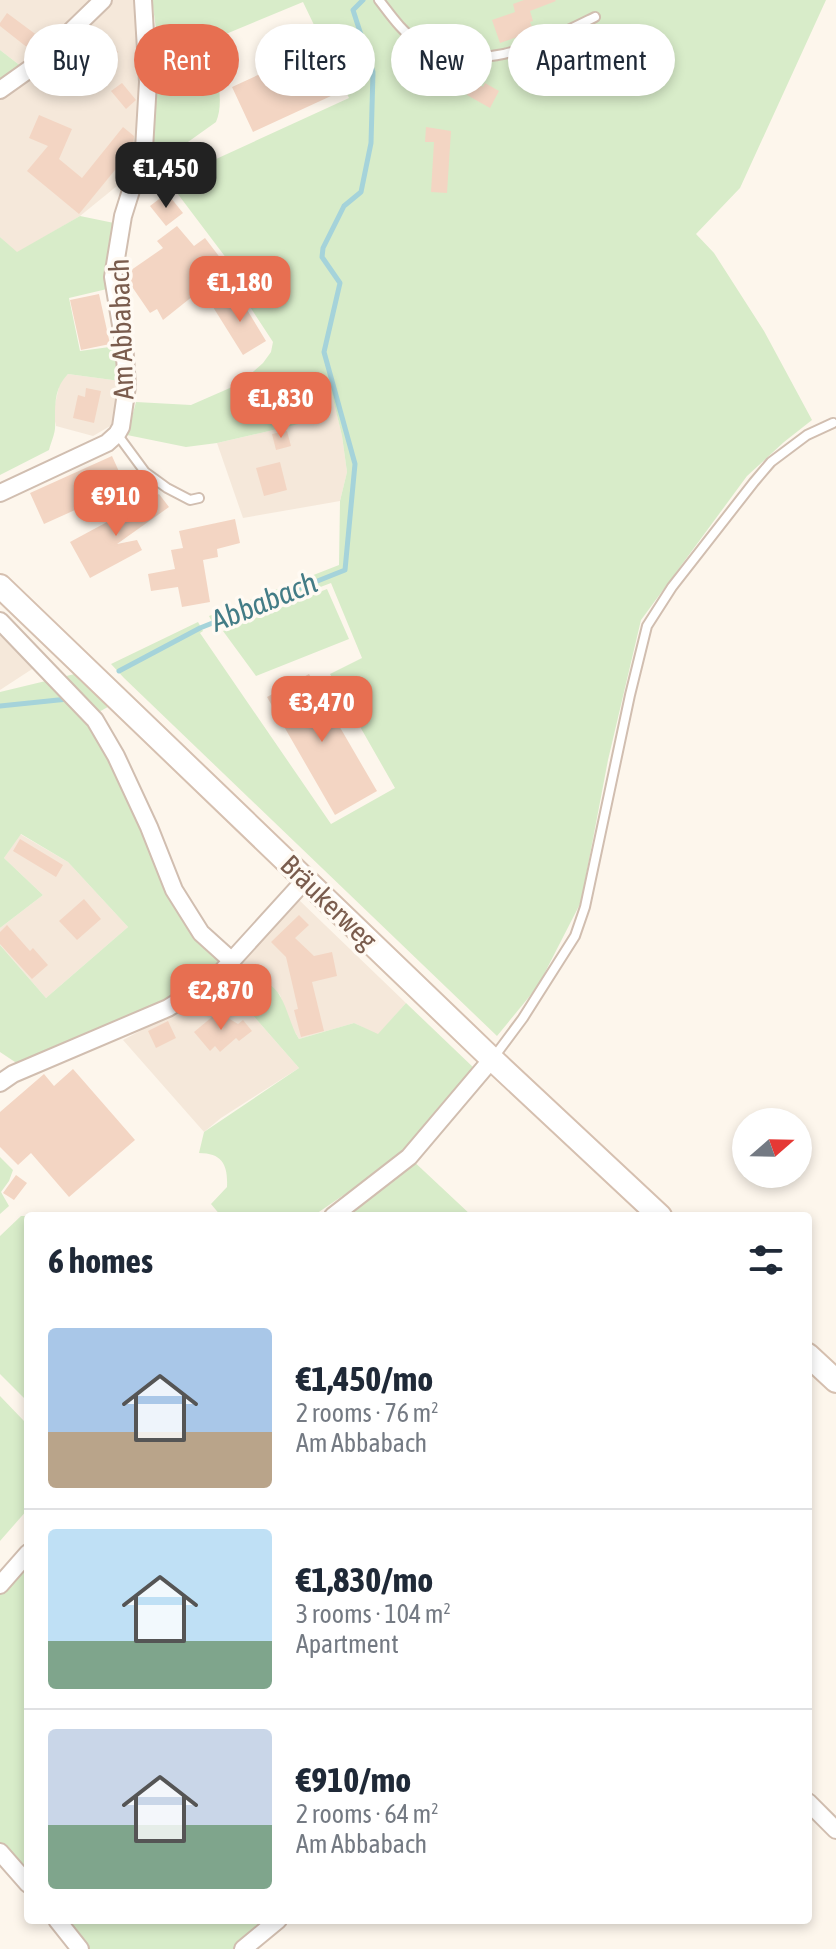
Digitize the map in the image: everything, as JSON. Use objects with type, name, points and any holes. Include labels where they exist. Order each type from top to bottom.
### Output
[{"type":"main road","name":"Bräukerweg","points":[[0,586],[656,1212]]},
{"type":"main road","points":[[812,1359],[836,1381]]},
{"type":"street","points":[[0,90],[38,63],[103,0]]},
{"type":"street","name":"Am Abbabach","points":[[0,493],[107,443],[117,434],[123,419],[127,386],[124,343],[113,277],[123,216],[144,149],[148,82],[143,0]]},
{"type":"street","points":[[0,621],[95,720],[116,756],[174,890],[201,933],[232,961]]},
{"type":"street","points":[[0,1083],[13,1074],[168,1008],[216,978],[306,879]]},
{"type":"street","points":[[338,1212],[409,1157],[492,1059]]},
{"type":"street","points":[[0,1585],[24,1558]]},
{"type":"street","points":[[812,1806],[836,1830]]},
{"type":"street","points":[[0,1852],[24,1879]]},
{"type":"street","points":[[60,1924],[80,1949]]},
{"type":"street","points":[[243,1949],[273,1924]]},
{"type":"lane","points":[[379,0],[392,18],[416,41],[454,55],[505,56],[547,41],[595,17]]},
{"type":"lane","points":[[492,1059],[523,1018],[575,936],[585,907],[647,626],[672,587],[771,462],[807,435],[833,423]]},
{"type":"lane","points":[[117,434],[134,460],[154,479],[190,500],[199,498]]},
{"type":"shaded area","points":[[0,0],[135,0],[139,24],[134,24],[134,96],[140,96],[139,150],[128,177],[80,216],[17,253],[0,237],[0,100],[24,84],[24,96],[118,96],[118,24],[24,24],[24,75],[22,67],[0,50]]},
{"type":"shaded area","points":[[68,374],[120,381],[118,409],[112,425],[93,436],[56,426],[53,413],[60,382]]},
{"type":"shaded area","points":[[331,389],[347,472],[340,501],[243,518],[217,443],[299,424]]},
{"type":"shaded area","points":[[0,612],[46,660],[0,690]]},
{"type":"shaded area","points":[[20,834],[68,862],[128,927],[46,998],[0,945],[0,928],[43,895],[4,858]]},
{"type":"shaded area","points":[[298,899],[406,1003],[378,1035],[354,1023],[299,1039],[280,995],[260,977],[235,967]]},
{"type":"shaded area","points":[[223,981],[299,1068],[204,1132],[123,1040],[213,992]]},
{"type":"green space","points":[[152,0],[826,0],[740,188],[696,234],[714,253],[764,331],[812,420],[747,476],[641,620],[608,760],[581,902],[538,986],[497,1036],[111,664],[198,622],[203,631],[200,633],[331,824],[395,788],[330,674],[362,658],[331,583],[215,627],[209,616],[339,565],[340,501],[347,472],[331,390],[314,413],[299,424],[217,443],[186,447],[127,435],[136,402],[191,405],[239,384],[263,363],[271,352],[273,342],[235,284],[242,279],[168,181],[348,96],[375,96],[375,24],[314,24],[303,2],[239,29],[239,24],[155,24]]},
{"type":"green space","points":[[0,50],[22,67],[0,81]]},
{"type":"green space","points":[[154,96],[219,96],[216,122],[143,174],[152,146]]},
{"type":"green space","points":[[80,216],[114,223],[107,289],[69,298],[80,351],[117,346],[120,381],[68,374],[58,391],[55,430],[49,450],[0,475],[0,237],[17,252]]},
{"type":"green space","points":[[327,589],[349,639],[256,676],[223,631]]},
{"type":"green space","points":[[83,672],[115,703],[88,718],[145,832],[225,962],[166,1005],[18,1064],[0,1052],[0,945],[46,998],[128,927],[68,862],[21,834],[4,858],[43,895],[0,928],[0,692]]},
{"type":"green space","points":[[235,967],[271,986],[283,1001],[299,1039],[354,1023],[378,1034],[406,1003],[475,1069],[392,1162],[319,1212],[218,1212],[211,1204],[227,1187],[225,1167],[214,1155],[199,1153],[204,1132],[299,1068],[223,981]]},
{"type":"green space","points":[[0,1157],[13,1170],[1,1192],[9,1206],[0,1214]]},
{"type":"green space","points":[[409,1157],[468,1212],[338,1212]]},
{"type":"green space","points":[[24,1216],[24,1398],[0,1374],[0,1236]]},
{"type":"green space","points":[[0,1396],[24,1421],[24,1514],[0,1541]]},
{"type":"green space","points":[[24,1558],[24,1872],[0,1843],[0,1586]]},
{"type":"green space","points":[[67,1924],[273,1924],[243,1949],[84,1949]]},
{"type":"building","points":[[524,0],[556,1],[530,11],[531,24],[508,24],[508,40],[500,43],[492,20],[515,12],[513,4]]},
{"type":"building","points":[[7,13],[24,26],[24,45],[0,26]]},
{"type":"building","points":[[255,76],[255,96],[331,96],[253,132],[236,96],[239,96],[239,84]]},
{"type":"building","points":[[122,83],[136,100],[126,109],[115,96],[118,96],[118,86]]},
{"type":"building","points":[[492,87],[499,91],[490,108],[469,96],[492,96]]},
{"type":"building","points":[[39,115],[72,129],[59,159],[82,178],[123,127],[134,136],[133,148],[79,214],[27,171],[48,146],[29,138]]},
{"type":"building","points":[[426,127],[451,131],[447,193],[431,192],[434,142],[425,142]]},
{"type":"building","points":[[167,193],[183,213],[166,226],[150,206]]},
{"type":"building","points":[[177,226],[194,246],[205,238],[228,268],[163,320],[157,309],[150,313],[124,275],[163,248],[157,241]]},
{"type":"building","points":[[237,293],[266,341],[243,355],[213,307]]},
{"type":"building","points":[[99,294],[110,344],[81,350],[70,300]]},
{"type":"building","points":[[86,388],[101,391],[94,423],[73,418],[78,395],[85,397]]},
{"type":"building","points":[[287,431],[291,446],[276,450],[272,434]]},
{"type":"building","points":[[112,456],[126,487],[44,524],[30,493]]},
{"type":"building","points":[[280,462],[287,490],[264,496],[256,468]]},
{"type":"building","points":[[159,494],[169,507],[117,544],[137,540],[142,550],[90,578],[70,542]]},
{"type":"building","points":[[235,519],[240,543],[217,549],[218,557],[203,560],[210,602],[182,607],[178,587],[151,591],[148,574],[175,569],[171,550],[183,548],[179,531]]},
{"type":"building","points":[[309,674],[377,791],[335,815],[267,697]]},
{"type":"building","points":[[20,839],[63,865],[56,877],[13,851]]},
{"type":"building","points":[[84,899],[101,919],[77,940],[59,921]]},
{"type":"building","points":[[299,915],[309,925],[295,938],[314,956],[332,952],[337,976],[312,982],[324,1031],[301,1037],[286,957],[271,942]]},
{"type":"building","points":[[7,925],[30,951],[33,948],[48,965],[32,979],[0,944],[0,932]]},
{"type":"building","points":[[218,1012],[238,1024],[243,1020],[252,1031],[239,1041],[236,1038],[220,1052],[215,1046],[210,1051],[194,1032]]},
{"type":"building","points":[[168,1021],[176,1038],[156,1048],[148,1031]]},
{"type":"building","points":[[73,1069],[135,1140],[69,1197],[31,1153],[18,1165],[0,1147],[0,1112],[44,1074],[54,1086]]},
{"type":"building","points":[[16,1175],[27,1183],[14,1200],[3,1193]]},
{"type":"waterway","name":"Abbabach","points":[[119,671],[200,628],[345,570],[355,464],[324,352],[340,283],[322,257],[323,248],[344,206],[361,192],[371,143],[373,72],[353,10],[363,0]]},
{"type":"waterway","name":"Abbabach","points":[[0,706],[68,699]]}]
